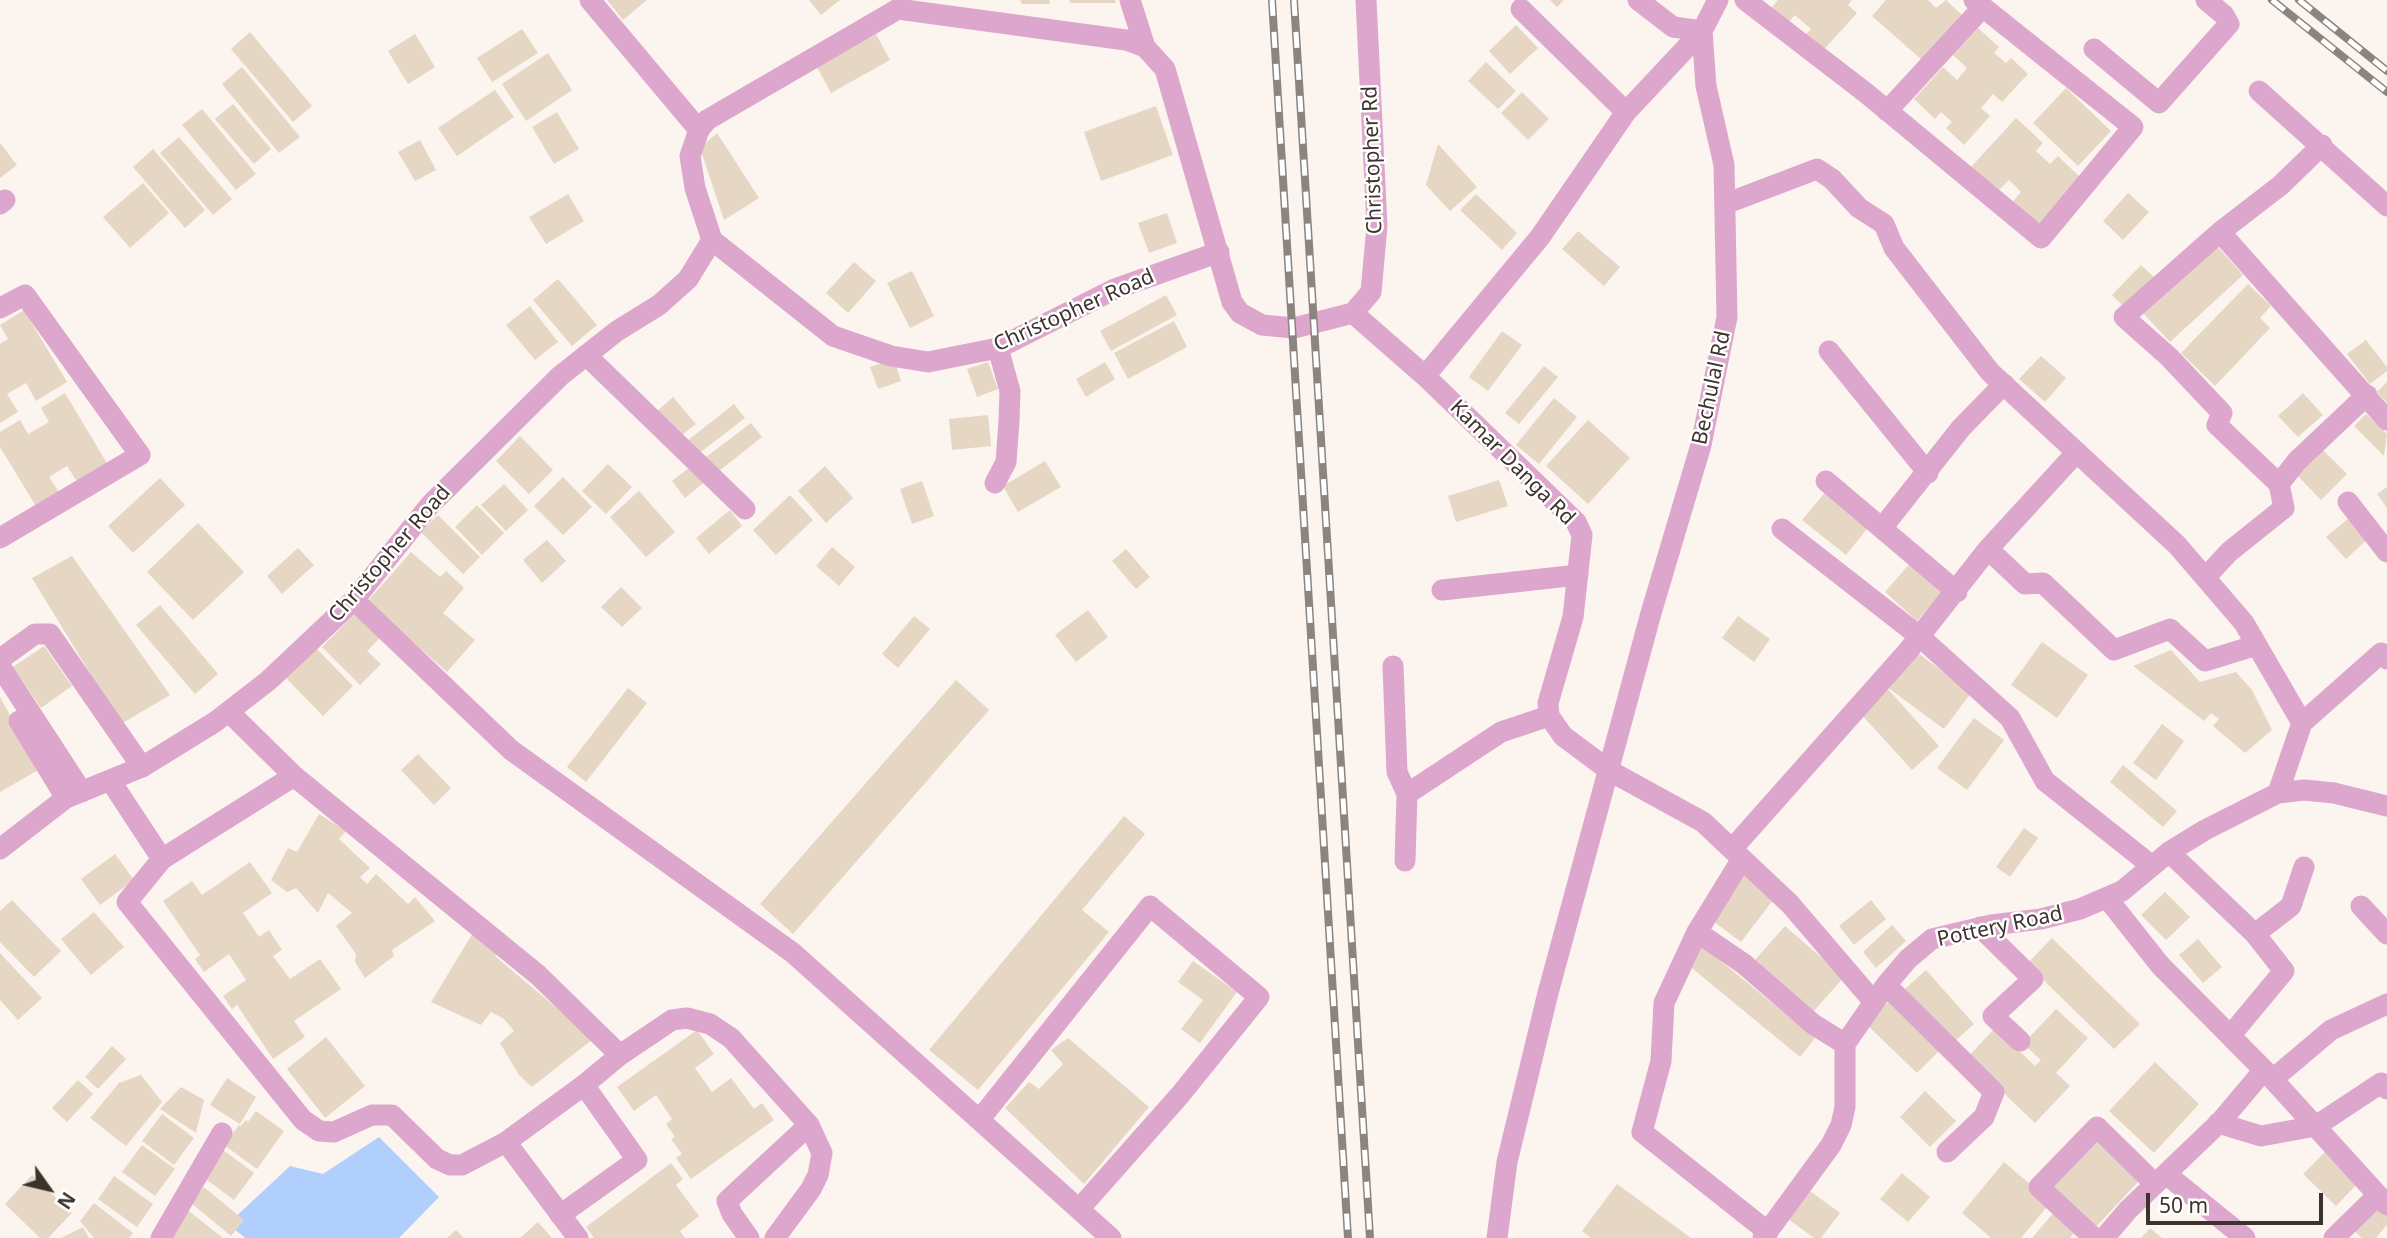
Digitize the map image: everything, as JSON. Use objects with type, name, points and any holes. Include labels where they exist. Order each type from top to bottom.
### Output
[{"type":"street","points":[[590,0],[699,130]]},
{"type":"street","points":[[1130,0],[1145,47],[1165,69],[1232,302],[1251,321],[1262,326],[1294,328],[1353,313]]},
{"type":"street","name":"Christopher Rd","points":[[1353,313],[1371,292],[1376,252],[1366,0]]},
{"type":"street","points":[[1638,0],[1673,27],[1702,31]]},
{"type":"street","points":[[1425,376],[1540,237],[1626,112],[1702,31],[1718,0]]},
{"type":"street","points":[[2094,49],[2159,103],[2229,23],[2224,15],[2206,0]]},
{"type":"street","points":[[1754,3],[2041,238],[2133,127],[1978,4],[1887,111]]},
{"type":"street","points":[[712,240],[690,168],[692,143],[699,130],[729,106],[894,4],[934,6],[1126,40],[1145,47]]},
{"type":"street","points":[[1521,9],[1626,112]]},
{"type":"street","name":"Bechulal Rd","points":[[1497,1238],[1507,1162],[1526,1084],[1592,822],[1609,771],[1706,419],[1727,317],[1724,165],[1706,86],[1702,31]]},
{"type":"street","points":[[2259,91],[2387,206]]},
{"type":"street","points":[[2205,578],[2229,552],[2284,508],[2279,484],[2217,425],[2222,413],[2169,357],[2124,317],[2220,232],[2281,186],[2322,145]]},
{"type":"street","points":[[1725,204],[1817,169],[1832,179],[1859,208],[1884,224],[1894,248],[1934,303],[2004,384],[2177,545],[2244,623],[2302,723]]},
{"type":"street","points":[[2220,232],[2387,420]]},
{"type":"street","name":"Christopher Road","points":[[0,849],[69,792],[142,767],[229,712],[268,681],[354,600],[430,505],[560,376],[617,331],[659,305],[688,279],[712,240],[833,336],[891,356],[928,362],[998,348],[1115,289],[1219,253]]},
{"type":"street","points":[[0,308],[25,295],[140,454],[0,538]]},
{"type":"street","name":"Kamar Danga Rd","points":[[1353,313],[1425,376],[1576,522],[1581,536],[1573,617],[1548,703],[1549,716]]},
{"type":"street","points":[[995,483],[1006,462],[1010,391],[998,348]]},
{"type":"street","points":[[1829,351],[1928,473]]},
{"type":"street","points":[[586,355],[745,509]]},
{"type":"street","points":[[1882,528],[1961,428],[2004,384]]},
{"type":"street","points":[[2279,484],[2297,461],[2367,395]]},
{"type":"street","points":[[1697,932],[1744,964],[1813,1024],[1845,1044],[1845,1107],[1841,1125],[1830,1145],[1766,1235],[1642,1132],[1661,1060],[1664,1003],[1697,932],[1737,854],[1957,592],[1988,549],[2077,452]]},
{"type":"street","points":[[1826,481],[1957,592]]},
{"type":"street","points":[[2348,502],[2387,552]]},
{"type":"street","points":[[1782,529],[1920,636],[2010,718],[2045,781],[2152,866]]},
{"type":"street","points":[[1988,549],[2025,584],[2043,583],[2114,650],[2170,629],[2205,661],[2257,645]]},
{"type":"street","points":[[1442,590],[1578,575]]},
{"type":"street","points":[[354,600],[511,750],[793,953],[1111,1238]]},
{"type":"street","points":[[69,792],[0,664],[3,657],[35,634],[50,634],[142,767]]},
{"type":"street","points":[[2278,793],[2302,723],[2381,653],[2387,659]]},
{"type":"street","points":[[1393,666],[1397,772],[1407,794],[1405,861]]},
{"type":"street","points":[[0,689],[69,792]]},
{"type":"street","points":[[229,712],[293,776],[538,975],[621,1055]]},
{"type":"street","points":[[1407,794],[1501,732],[1549,716],[1563,736],[1609,771],[1703,822],[1879,993],[1994,1092],[1984,1117],[1947,1152]]},
{"type":"street","points":[[293,776],[162,859],[127,902],[303,1120],[319,1131],[334,1132],[372,1115],[392,1115],[437,1159],[450,1165],[462,1165],[506,1142],[671,1020],[687,1018],[710,1024],[731,1038],[809,1125],[822,1153],[818,1175],[775,1238]]},
{"type":"street","points":[[110,780],[162,859]]},
{"type":"street","points":[[0,830],[69,792]]},
{"type":"street","name":"Pottery Road","points":[[1845,1044],[1879,993],[1908,959],[1932,939],[1980,928],[2041,919],[2080,909],[2107,898],[2122,891],[2169,852],[2205,830],[2278,793],[2324,792],[2385,805]]},
{"type":"street","points":[[2169,852],[2255,934],[2284,971],[2230,1036]]},
{"type":"street","points":[[2255,934],[2291,906],[2304,867]]},
{"type":"street","points":[[2107,898],[2160,965],[2268,1074],[2383,1200],[2334,1238]]},
{"type":"street","points":[[980,1119],[1150,906],[1259,997],[1180,1095],[1080,1208]]},
{"type":"street","points":[[2361,906],[2387,934]]},
{"type":"street","points":[[1980,928],[2033,979],[1993,1016],[2020,1041]]},
{"type":"street","points":[[2104,1238],[2160,1179],[2268,1074],[2331,1030],[2387,1004]]},
{"type":"street","points":[[2218,1123],[2261,1136],[2316,1126],[2381,1083],[2387,1089]]},
{"type":"street","points":[[560,1215],[636,1160],[584,1085]]},
{"type":"street","points":[[749,1238],[732,1214],[727,1201],[809,1125]]},
{"type":"street","points":[[2094,1238],[2039,1187],[2097,1127],[2160,1179],[2245,1238]]},
{"type":"street","points":[[161,1238],[222,1133]]},
{"type":"street","points":[[506,1142],[578,1238]]},
{"type":"water","points":[[379,1137],[439,1197],[399,1238],[245,1238],[228,1224],[290,1166],[323,1174]]},
{"type":"building","points":[[607,0],[647,0],[623,20]]},
{"type":"building","points":[[809,0],[840,0],[821,15]]},
{"type":"building","points":[[1020,0],[1049,0],[1050,4],[1022,4]]},
{"type":"building","points":[[1069,0],[1115,0],[1116,3],[1071,3]]},
{"type":"building","points":[[1550,0],[1564,0],[1557,7]]},
{"type":"building","points":[[1778,0],[1852,0],[1848,5],[1857,13],[1818,56],[1800,40],[1811,29],[1795,15],[1785,26],[1768,12]]},
{"type":"building","points":[[1886,0],[1928,0],[1936,8],[1946,0],[1962,15],[1922,60],[1872,16]]},
{"type":"building","points":[[1516,25],[1538,48],[1510,74],[1489,51]]},
{"type":"building","points":[[1978,28],[1999,47],[1994,53],[2006,63],[2011,58],[2028,74],[2002,102],[1993,94],[1981,108],[1990,116],[1964,145],[1946,128],[1952,122],[1941,112],[1935,119],[1914,99],[1943,67],[1957,80],[1967,68],[1953,55]]},
{"type":"building","points":[[522,29],[538,53],[492,82],[477,58]]},
{"type":"building","points":[[250,32],[312,106],[293,122],[231,49]]},
{"type":"building","points":[[415,34],[435,67],[408,84],[388,51]]},
{"type":"building","points":[[876,34],[890,60],[831,93],[817,67]]},
{"type":"building","points":[[548,53],[572,90],[526,121],[502,84]]},
{"type":"building","points":[[1486,62],[1516,91],[1498,109],[1468,81]]},
{"type":"building","points":[[242,67],[300,137],[279,153],[222,84]]},
{"type":"building","points":[[2066,88],[2111,131],[2078,166],[2033,123]]},
{"type":"building","points":[[495,90],[514,117],[457,156],[438,128]]},
{"type":"building","points":[[1522,92],[1549,119],[1528,140],[1501,113]]},
{"type":"building","points":[[233,104],[271,149],[254,164],[215,119]]},
{"type":"building","points":[[1156,106],[1173,155],[1101,181],[1084,132]]},
{"type":"building","points":[[202,109],[256,174],[236,190],[182,125]]},
{"type":"building","points":[[557,112],[579,149],[554,164],[532,127]]},
{"type":"building","points":[[2016,118],[2043,143],[2036,151],[2050,164],[2058,156],[2083,180],[2037,229],[2011,204],[2021,192],[2009,180],[1997,192],[1971,167]]},
{"type":"building","points":[[717,133],[759,198],[724,220],[700,148]]},
{"type":"building","points":[[179,137],[232,199],[213,215],[160,153]]},
{"type":"building","points":[[420,140],[436,170],[415,181],[398,152]]},
{"type":"building","points":[[0,143],[17,165],[0,178]]},
{"type":"building","points":[[1438,144],[1477,187],[1450,211],[1426,185]]},
{"type":"building","points":[[153,149],[205,210],[185,228],[133,167]]},
{"type":"building","points":[[143,183],[169,213],[130,248],[103,217]]},
{"type":"building","points":[[2128,193],[2149,212],[2123,240],[2103,221]]},
{"type":"building","points":[[568,194],[584,221],[546,244],[529,217]]},
{"type":"building","points":[[1476,194],[1517,233],[1502,250],[1460,210]]},
{"type":"building","points":[[1167,213],[1177,243],[1149,253],[1138,223]]},
{"type":"building","points":[[1578,231],[1620,267],[1604,286],[1562,249]]},
{"type":"building","points":[[2215,244],[2243,275],[2170,342],[2142,312]]},
{"type":"building","points":[[854,262],[876,281],[848,313],[826,293]]},
{"type":"building","points":[[2141,265],[2156,279],[2127,310],[2112,295]]},
{"type":"building","points":[[912,271],[934,316],[910,328],[887,283]]},
{"type":"building","points":[[558,279],[597,325],[572,346],[533,300]]},
{"type":"building","points":[[2248,284],[2271,306],[2260,318],[2270,328],[2215,386],[2181,353]]},
{"type":"building","points":[[1166,295],[1177,315],[1111,351],[1100,331]]},
{"type":"building","points":[[530,306],[558,342],[535,360],[506,325]]},
{"type":"building","points":[[24,310],[67,382],[36,401],[26,383],[7,394],[18,412],[0,423],[0,344],[8,339],[0,325]]},
{"type":"building","points":[[1174,321],[1187,347],[1128,379],[1114,353]]},
{"type":"building","points":[[1502,331],[1522,345],[1488,391],[1469,377]]},
{"type":"building","points":[[2366,340],[2387,367],[2387,371],[2370,384],[2347,354]]},
{"type":"building","points":[[2041,356],[2066,378],[2045,402],[2019,379]]},
{"type":"building","points":[[894,359],[901,381],[878,389],[870,367]]},
{"type":"building","points":[[988,362],[998,389],[977,397],[967,369]]},
{"type":"building","points":[[1105,362],[1115,379],[1086,397],[1076,379]]},
{"type":"building","points":[[1544,366],[1558,377],[1519,424],[1505,413]]},
{"type":"building","points":[[2387,382],[2387,403],[2377,392]]},
{"type":"building","points":[[65,393],[108,465],[78,483],[67,466],[49,477],[60,494],[37,508],[0,447],[0,432],[20,420],[28,434],[49,422],[41,408]]},
{"type":"building","points":[[2303,393],[2323,415],[2298,437],[2278,416]]},
{"type":"building","points":[[673,397],[696,424],[678,438],[656,412]]},
{"type":"building","points":[[1554,398],[1577,417],[1539,464],[1516,445]]},
{"type":"building","points":[[734,404],[745,418],[697,455],[687,441]]},
{"type":"building","points":[[2366,414],[2387,434],[2384,456],[2354,426]]},
{"type":"building","points":[[988,415],[991,446],[952,450],[949,419]]},
{"type":"building","points":[[1588,420],[1630,458],[1588,504],[1546,466]]},
{"type":"building","points":[[751,423],[762,437],[714,475],[702,460]]},
{"type":"building","points":[[520,436],[553,470],[529,494],[496,461]]},
{"type":"building","points":[[2322,449],[2347,474],[2321,500],[2296,474]]},
{"type":"building","points":[[1045,461],[1061,487],[1018,512],[1003,486]]},
{"type":"building","points":[[608,464],[632,487],[606,514],[582,491]]},
{"type":"building","points":[[693,465],[706,481],[685,498],[672,481]]},
{"type":"building","points":[[825,466],[853,498],[826,523],[798,491]]},
{"type":"building","points":[[563,477],[592,507],[563,535],[534,506]]},
{"type":"building","points":[[160,478],[185,505],[133,553],[108,526]]},
{"type":"building","points":[[1499,480],[1508,506],[1456,522],[1448,496]]},
{"type":"building","points":[[922,481],[934,516],[912,524],[900,489]]},
{"type":"building","points":[[504,484],[528,510],[506,531],[481,505]]},
{"type":"building","points":[[2387,487],[2387,508],[2377,494]]},
{"type":"building","points":[[1828,489],[1871,524],[1846,555],[1802,520]]},
{"type":"building","points":[[639,491],[675,532],[646,557],[610,517]]},
{"type":"building","points":[[790,495],[813,520],[776,555],[753,530]]},
{"type":"building","points":[[477,505],[504,533],[482,555],[455,527]]},
{"type":"building","points":[[730,510],[742,526],[709,554],[696,538]]},
{"type":"building","points":[[438,515],[480,557],[463,574],[421,532]]},
{"type":"building","points":[[2349,518],[2368,539],[2346,559],[2326,537]]},
{"type":"building","points":[[198,523],[244,572],[193,620],[147,572]]},
{"type":"building","points":[[547,540],[566,561],[542,583],[523,560]]},
{"type":"building","points":[[832,547],[855,567],[839,586],[816,566]]},
{"type":"building","points":[[298,548],[314,565],[282,594],[267,576]]},
{"type":"building","points":[[1126,549],[1150,577],[1136,589],[1112,561]]},
{"type":"building","points":[[411,552],[440,577],[446,571],[464,588],[443,613],[475,640],[447,672],[367,602]]},
{"type":"building","points":[[72,556],[170,695],[121,724],[32,578]]},
{"type":"building","points":[[1911,562],[1943,591],[1917,621],[1885,592]]},
{"type":"building","points":[[621,587],[642,608],[622,627],[601,607]]},
{"type":"building","points":[[160,605],[218,674],[195,694],[136,625]]},
{"type":"building","points":[[359,610],[383,635],[367,651],[381,664],[360,685],[322,647]]},
{"type":"building","points":[[1088,610],[1108,637],[1076,662],[1055,635]]},
{"type":"building","points":[[914,616],[930,629],[898,668],[882,654]]},
{"type":"building","points":[[1738,616],[1770,639],[1754,662],[1722,638]]},
{"type":"building","points":[[2042,642],[2088,675],[2057,718],[2011,685]]},
{"type":"building","points":[[44,646],[72,686],[41,708],[13,667]]},
{"type":"building","points":[[315,647],[353,686],[323,716],[285,677]]},
{"type":"building","points":[[1914,650],[1971,693],[1944,729],[1887,687]]},
{"type":"building","points":[[2171,650],[2200,682],[2236,672],[2252,690],[2272,730],[2245,753],[2213,726],[2219,719],[2211,713],[2204,721],[2133,666]]},
{"type":"building","points":[[956,680],[989,710],[793,934],[760,904]]},
{"type":"building","points":[[628,688],[647,703],[586,782],[567,767]]},
{"type":"building","points":[[1888,689],[1939,746],[1912,770],[1861,714]]},
{"type":"building","points":[[0,697],[40,769],[0,792]]},
{"type":"building","points":[[1974,718],[2004,740],[1967,790],[1937,768]]},
{"type":"building","points":[[2162,724],[2184,741],[2156,780],[2133,763]]},
{"type":"building","points":[[418,754],[451,788],[434,805],[401,770]]},
{"type":"building","points":[[2123,765],[2177,811],[2163,827],[2110,782]]},
{"type":"building","points":[[319,814],[346,831],[339,839],[370,868],[360,877],[367,884],[376,874],[408,904],[415,897],[435,921],[392,950],[394,956],[365,978],[355,962],[356,954],[336,926],[352,913],[328,893],[318,913],[296,888],[287,892],[271,880],[288,848],[297,852]]},
{"type":"building","points":[[1124,816],[1145,834],[1082,910],[1109,932],[978,1090],[929,1050]]},
{"type":"building","points":[[2024,828],[2038,838],[2010,877],[1996,867]]},
{"type":"building","points":[[115,854],[134,880],[100,905],[81,879]]},
{"type":"building","points":[[250,862],[272,893],[243,913],[259,937],[269,930],[282,950],[273,956],[290,979],[320,959],[341,989],[294,1021],[305,1037],[273,1059],[237,1005],[232,1009],[223,996],[246,980],[229,954],[204,972],[195,959],[200,955],[163,901],[192,881],[202,895]]},
{"type":"building","points":[[1745,871],[1777,895],[1741,942],[1709,918]]},
{"type":"building","points":[[2165,892],[2190,917],[2166,940],[2141,915]]},
{"type":"building","points":[[12,900],[61,951],[34,977],[0,942],[0,911]]},
{"type":"building","points":[[1871,900],[1886,919],[1854,945],[1839,926]]},
{"type":"building","points":[[94,912],[124,947],[91,975],[61,939]]},
{"type":"building","points":[[1892,925],[1906,941],[1876,968],[1863,952]]},
{"type":"building","points":[[1785,926],[1844,977],[1814,1011],[1755,960]]},
{"type":"building","points":[[476,928],[501,945],[495,956],[566,1016],[598,1035],[532,1087],[519,1075],[500,1043],[514,1031],[504,1019],[491,1012],[481,1025],[431,1002]]},
{"type":"building","points":[[2052,938],[2140,1024],[2114,1049],[2027,964]]},
{"type":"building","points":[[2198,939],[2222,967],[2203,983],[2179,955]]},
{"type":"building","points":[[1701,945],[1815,1038],[1800,1057],[1687,964]]},
{"type":"building","points":[[0,953],[42,998],[18,1020],[0,1000]]},
{"type":"building","points":[[1193,961],[1237,992],[1200,1043],[1181,1029],[1203,1000],[1178,982]]},
{"type":"building","points":[[1926,970],[1974,1024],[1953,1043],[1905,989]]},
{"type":"building","points":[[1893,997],[1944,1046],[1917,1073],[1866,1024]]},
{"type":"building","points":[[2056,1009],[2088,1038],[2056,1073],[2070,1086],[2035,1123],[1967,1058],[1995,1028],[2035,1066],[2041,1060],[2023,1044]]},
{"type":"building","points":[[697,1030],[714,1054],[695,1068],[712,1092],[731,1078],[754,1109],[762,1103],[774,1120],[691,1179],[676,1158],[682,1154],[671,1139],[675,1137],[666,1124],[672,1119],[656,1095],[634,1111],[617,1087]]},
{"type":"building","points":[[326,1037],[365,1086],[325,1118],[287,1069]]},
{"type":"building","points":[[1068,1038],[1149,1107],[1084,1184],[1005,1108],[1029,1082],[1039,1089],[1063,1064],[1051,1050]]},
{"type":"building","points":[[112,1046],[126,1059],[98,1089],[85,1077]]},
{"type":"building","points":[[2155,1062],[2199,1104],[2154,1153],[2109,1111]]},
{"type":"building","points":[[141,1075],[162,1102],[126,1146],[90,1118],[119,1083]]},
{"type":"building","points":[[227,1078],[256,1097],[240,1124],[210,1105]]},
{"type":"building","points":[[78,1080],[93,1094],[67,1122],[52,1108]]},
{"type":"building","points":[[181,1087],[204,1100],[196,1133],[160,1109]]},
{"type":"building","points":[[1925,1091],[1956,1121],[1930,1147],[1900,1117]]},
{"type":"building","points":[[256,1111],[284,1131],[257,1169],[224,1145],[239,1125],[246,1120],[248,1122]]},
{"type":"building","points":[[162,1114],[194,1138],[174,1165],[142,1141]]},
{"type":"building","points":[[2097,1140],[2140,1180],[2094,1229],[2052,1188]]},
{"type":"building","points":[[142,1145],[175,1169],[155,1196],[122,1172]]},
{"type":"building","points":[[219,1147],[254,1173],[234,1200],[199,1174]]},
{"type":"building","points":[[2329,1148],[2361,1180],[2336,1206],[2303,1174]]},
{"type":"building","points":[[2004,1162],[2051,1202],[2021,1238],[1991,1238],[1962,1213]]},
{"type":"building","points":[[671,1163],[683,1179],[676,1185],[699,1216],[680,1231],[685,1238],[594,1238],[586,1227]]},
{"type":"building","points":[[1902,1173],[1930,1197],[1908,1222],[1880,1199]]},
{"type":"building","points":[[32,1175],[72,1213],[48,1238],[40,1238],[5,1204]]},
{"type":"building","points":[[114,1176],[153,1204],[137,1227],[98,1199]]},
{"type":"building","points":[[1617,1184],[1691,1238],[1591,1238],[1582,1231]]},
{"type":"building","points":[[204,1187],[244,1220],[231,1236],[191,1203]]},
{"type":"building","points":[[1806,1188],[1840,1213],[1821,1238],[1814,1238],[1784,1216]]},
{"type":"building","points":[[2377,1202],[2387,1210],[2387,1225],[2376,1238],[2362,1238],[2354,1231]]},
{"type":"building","points":[[94,1203],[133,1233],[129,1238],[94,1238],[80,1221]]},
{"type":"building","points":[[185,1208],[223,1238],[174,1238],[166,1232]]},
{"type":"building","points":[[2055,1211],[2077,1229],[2070,1238],[2032,1238]]},
{"type":"building","points":[[538,1222],[552,1238],[520,1238]]},
{"type":"building","points":[[83,1227],[89,1238],[61,1238]]},
{"type":"building","points":[[2150,1228],[2162,1238],[2141,1238]]},
{"type":"building","points":[[456,1230],[464,1238],[447,1238]]},
{"type":"railway","points":[[1272,0],[1348,1238]]},
{"type":"railway","points":[[1294,0],[1370,1238]]},
{"type":"railway","points":[[2272,0],[2387,92]]},
{"type":"railway","points":[[2299,0],[2387,71]]}]
